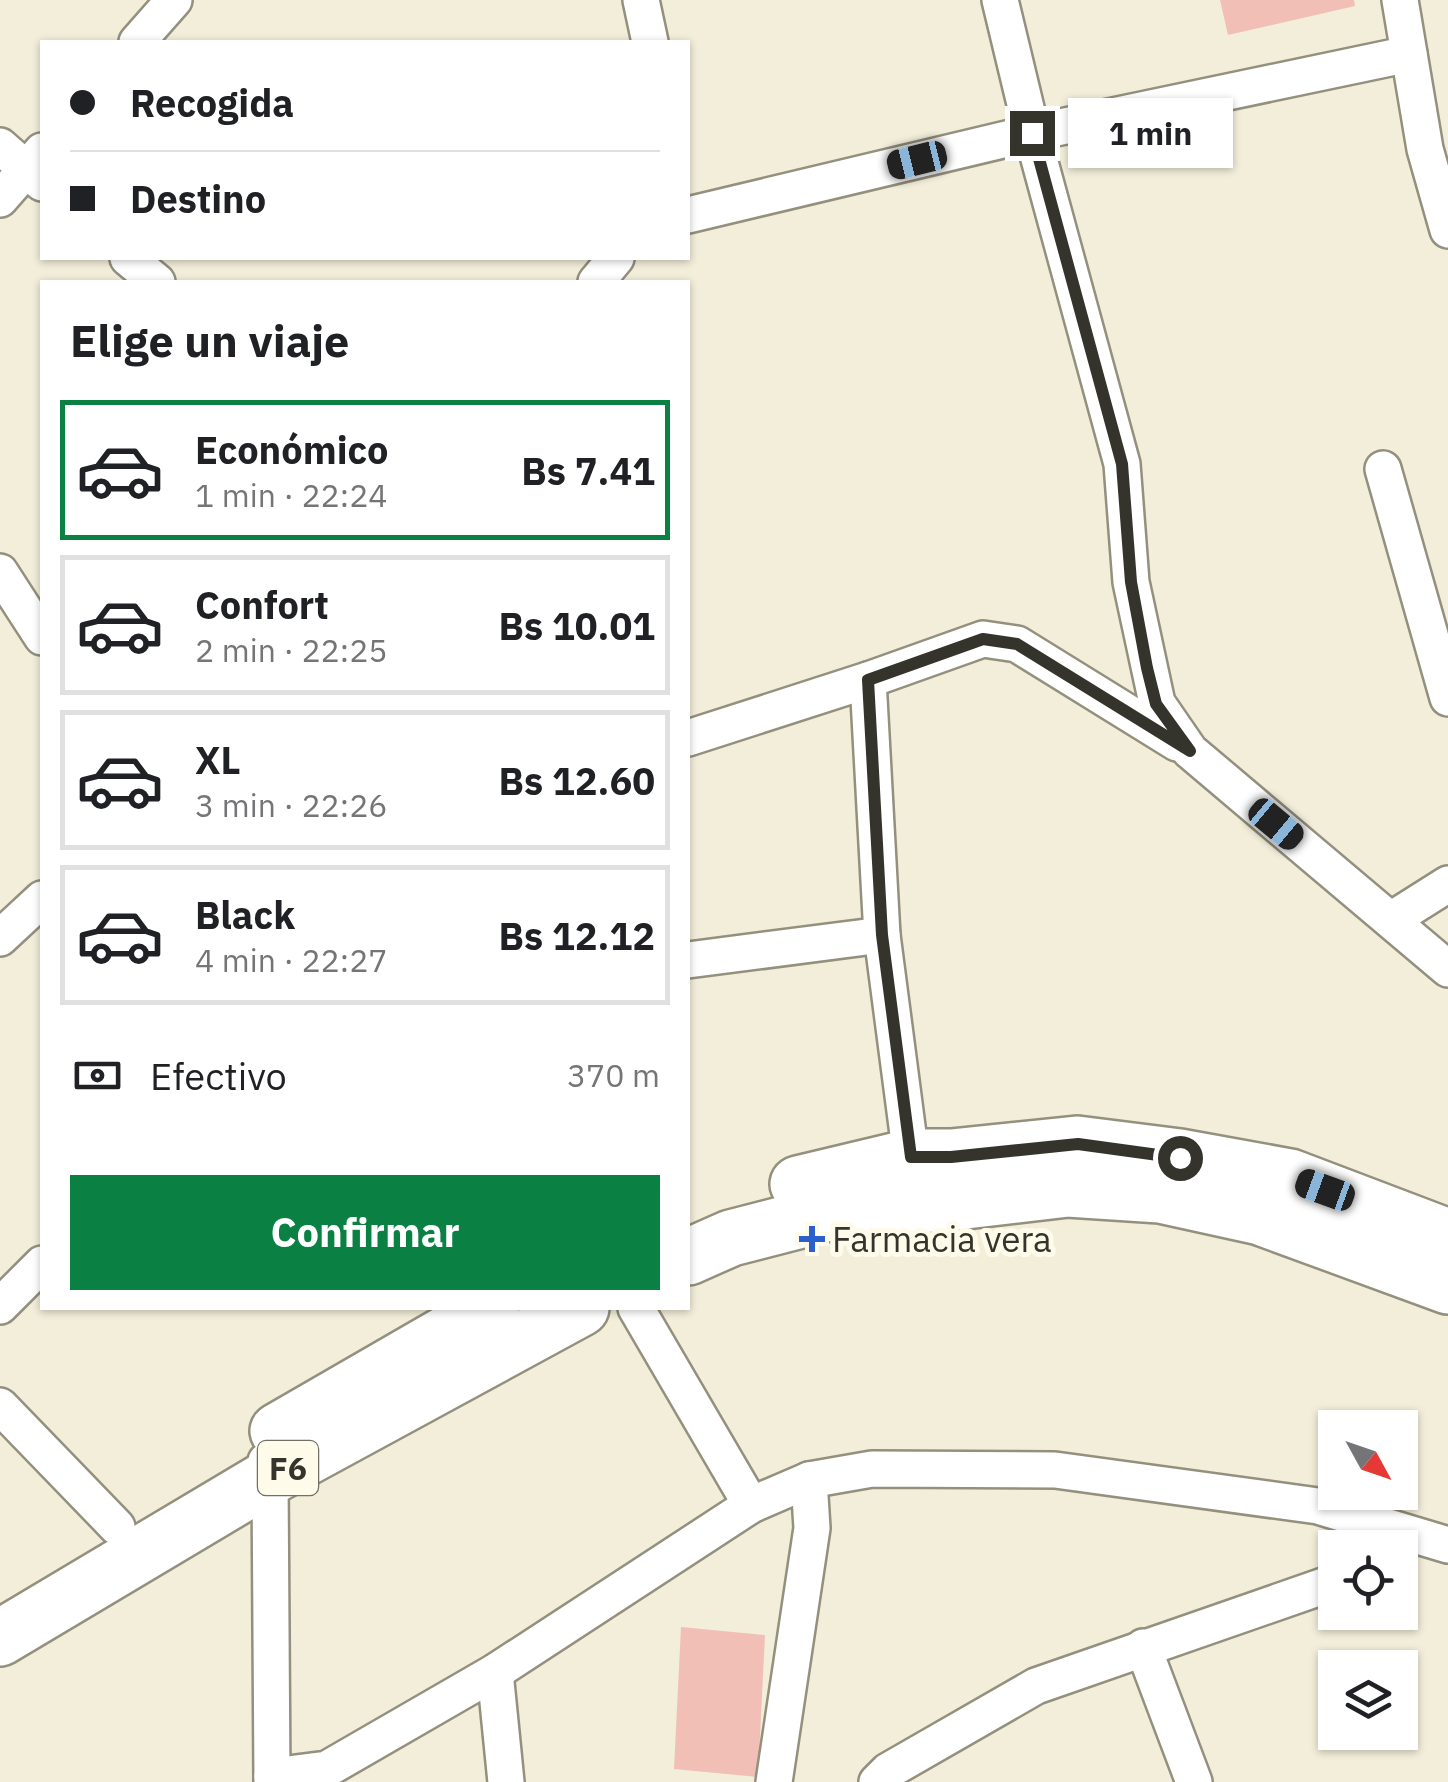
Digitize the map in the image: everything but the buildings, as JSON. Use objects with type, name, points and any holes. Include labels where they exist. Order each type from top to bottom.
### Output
[{"type":"highway","points":[[690,1217],[733,1200],[911,1157],[951,1157],[1078,1144],[1290,1177],[1448,1237]]},
{"type":"highway","points":[[690,1256],[731,1238],[855,1206],[940,1204],[1068,1189],[1160,1195],[1260,1217],[1448,1286]]},
{"type":"highway","name":"F6","points":[[0,1638],[489,1310]]},
{"type":"highway","name":"F6","points":[[0,1598],[117,1527],[577,1310]]},
{"type":"street","points":[[139,40],[174,0]]},
{"type":"street","points":[[641,0],[650,40]]},
{"type":"street","points":[[1000,0],[1122,464],[1131,582],[1156,704],[1190,751]]},
{"type":"street","points":[[1400,0],[1425,149],[1448,230]]},
{"type":"street","points":[[690,214],[1032,133],[1409,54]]},
{"type":"street","points":[[0,146],[37,168],[0,199]]},
{"type":"street","points":[[130,260],[155,280]]},
{"type":"street","points":[[598,280],[614,260]]},
{"type":"street","points":[[1383,469],[1448,698]]},
{"type":"street","points":[[0,572],[40,634]]},
{"type":"street","points":[[690,737],[983,639],[1017,644],[1190,751],[1448,968]]},
{"type":"street","points":[[868,680],[882,935],[911,1157]]},
{"type":"street","points":[[1391,920],[1448,884]]},
{"type":"street","points":[[0,938],[40,901]]},
{"type":"street","points":[[690,960],[882,935]]},
{"type":"street","points":[[0,1306],[40,1266]]},
{"type":"street","points":[[637,1310],[751,1504]]},
{"type":"street","points":[[0,1406],[117,1527]]},
{"type":"street","points":[[266,1459],[272,1779],[327,1769],[494,1672],[751,1504],[809,1480],[872,1470],[1055,1470],[1318,1506],[1447,1545]]},
{"type":"street","points":[[774,1782],[812,1528],[809,1480]]},
{"type":"street","points":[[1418,1554],[1447,1545]]},
{"type":"street","points":[[878,1782],[888,1770],[1036,1686],[1318,1588]]},
{"type":"street","points":[[1143,1647],[1194,1782]]},
{"type":"street","points":[[494,1672],[506,1782]]},
{"type":"shaded area","points":[[1220,0],[1354,0],[1355,6],[1228,35]]},
{"type":"shaded area","points":[[681,1627],[765,1635],[758,1777],[674,1769]]},
{"type":"place","name":"Farmacia vera","points":[[812,1239]]},
{"type":"route","points":[[1032,133],[1122,464],[1131,582],[1156,704],[1190,751],[1017,644],[983,639],[868,680],[882,935],[911,1157],[951,1157],[1078,1144],[1180,1158]]}]
